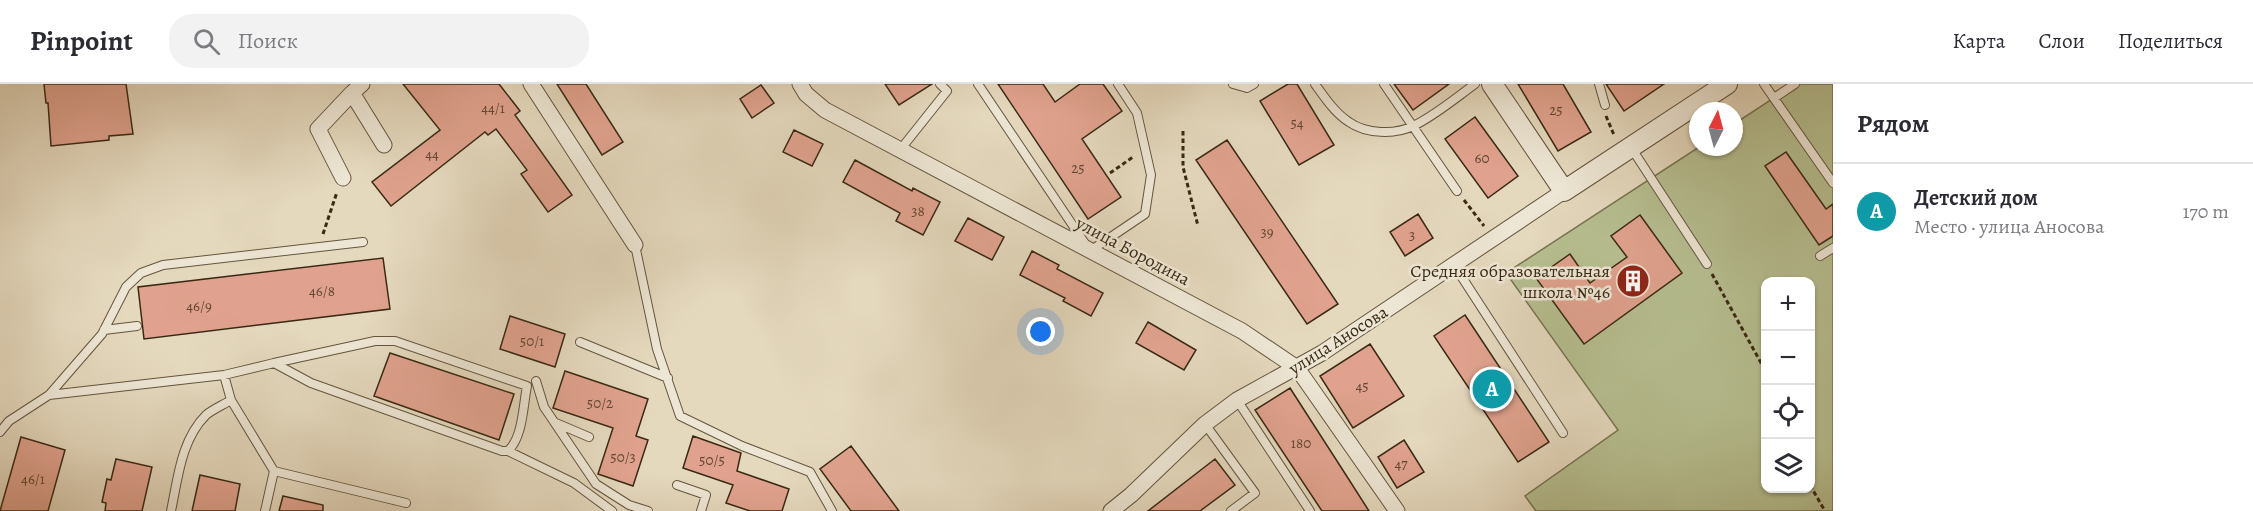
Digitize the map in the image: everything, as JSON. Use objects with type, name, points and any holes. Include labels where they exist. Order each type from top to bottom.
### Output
[{"type":"street","points":[[531,84],[635,245]]},
{"type":"street","name":"улица Бородина","points":[[800,84],[806,94],[825,110],[1242,331],[1297,368],[1397,511]]},
{"type":"street","points":[[1492,84],[1564,191]]},
{"type":"street","name":"улица Аносова","points":[[1111,511],[1131,495],[1205,424],[1237,400],[1297,368],[1564,191],[1629,143],[1728,84]]},
{"type":"street","points":[[343,178],[318,129],[357,89],[384,145]]},
{"type":"lane","points":[[900,150],[947,91],[940,84]]},
{"type":"lane","points":[[978,84],[1090,251],[1146,214],[1150,176],[1145,149],[1137,113],[1118,84]]},
{"type":"lane","points":[[1233,84],[1247,88],[1254,84]]},
{"type":"lane","points":[[1315,84],[1329,105],[1350,123],[1376,131],[1395,131],[1413,126],[1476,84]]},
{"type":"lane","points":[[1384,84],[1458,191]]},
{"type":"lane","points":[[1599,84],[1605,105]]},
{"type":"lane","points":[[1764,84],[1833,183]]},
{"type":"lane","points":[[1774,98],[1795,84]]},
{"type":"lane","points":[[1629,143],[1707,264]]},
{"type":"lane","points":[[0,432],[9,421],[49,395],[104,330],[126,287],[141,273],[163,265],[363,242]]},
{"type":"lane","points":[[635,245],[657,349],[680,416],[742,446],[810,471],[832,511]]},
{"type":"lane","points":[[1820,256],[1833,248]]},
{"type":"lane","points":[[1454,265],[1563,433]]},
{"type":"lane","points":[[104,330],[136,326]]},
{"type":"lane","points":[[49,395],[224,375],[375,341],[396,341],[527,386],[519,428],[513,446],[508,451]]},
{"type":"lane","points":[[580,342],[668,378]]},
{"type":"lane","points":[[274,363],[311,383],[502,451],[508,451],[574,483],[612,511]]},
{"type":"lane","points":[[224,375],[231,400],[274,471],[265,511]]},
{"type":"lane","points":[[536,381],[544,407],[596,484],[629,505],[648,511]]},
{"type":"lane","points":[[171,511],[183,454],[192,432],[208,413],[231,400]]},
{"type":"lane","points":[[1237,400],[1310,511]]},
{"type":"lane","points":[[555,423],[589,437]]},
{"type":"lane","points":[[1205,424],[1254,493],[1231,511]]},
{"type":"lane","points":[[274,471],[406,503]]},
{"type":"lane","points":[[677,485],[706,495],[701,511]]},
{"type":"path","points":[[1183,131],[1183,167],[1198,226]]},
{"type":"path","points":[[1110,173],[1145,149]]},
{"type":"path","points":[[1458,191],[1493,238]]},
{"type":"path","points":[[320,247],[332,200]]},
{"type":"path","points":[[1707,264],[1761,363]]},
{"type":"path","points":[[1815,493],[1825,511]]},
{"type":"green space","points":[[1795,84],[1833,84],[1833,511],[1536,511],[1525,496],[1618,430],[1506,273],[1689,154],[1689,156],[1743,156],[1743,118]]},
{"type":"building","points":[[44,84],[126,84],[133,134],[109,136],[109,140],[51,146],[48,103],[46,103]]},
{"type":"building","points":[[403,84],[499,84],[520,111],[515,115],[572,195],[548,212],[521,174],[527,170],[496,129],[488,135],[485,132],[391,206],[372,182],[440,130]]},
{"type":"building","points":[[557,84],[586,84],[623,142],[602,155]]},
{"type":"building","points":[[885,84],[932,84],[899,105]]},
{"type":"building","points":[[998,84],[1043,84],[1055,102],[1080,84],[1103,84],[1122,111],[1082,139],[1121,197],[1088,219]]},
{"type":"building","points":[[1288,84],[1297,84],[1334,145],[1299,165],[1260,101]]},
{"type":"building","points":[[1394,84],[1449,84],[1413,110]]},
{"type":"building","points":[[1518,84],[1563,84],[1591,132],[1558,151]]},
{"type":"building","points":[[1606,84],[1664,84],[1624,111]]},
{"type":"building","points":[[761,85],[774,103],[752,118],[740,99]]},
{"type":"building","points":[[1475,117],[1518,176],[1488,198],[1445,139]]},
{"type":"building","points":[[794,130],[823,144],[812,166],[783,152]]},
{"type":"building","points":[[1227,140],[1338,304],[1307,324],[1196,160]]},
{"type":"building","points":[[1786,152],[1826,209],[1833,204],[1833,236],[1819,245],[1765,166]]},
{"type":"building","points":[[855,160],[912,191],[913,188],[940,202],[923,235],[896,221],[900,213],[843,182]]},
{"type":"building","points":[[1418,214],[1433,238],[1405,256],[1390,232]]},
{"type":"building","name":"Средняя образовательная школа №46","points":[[1640,215],[1682,273],[1584,344],[1536,278],[1570,254],[1590,283],[1627,257],[1611,236]]},
{"type":"building","points":[[968,218],[1004,237],[992,260],[955,241]]},
{"type":"building","points":[[1032,251],[1059,265],[1057,269],[1103,293],[1091,316],[1063,301],[1065,298],[1020,275]]},
{"type":"building","points":[[383,258],[390,309],[144,339],[138,287]]},
{"type":"building","points":[[1465,315],[1549,442],[1518,462],[1434,336]]},
{"type":"building","points":[[510,316],[565,334],[555,367],[500,349]]},
{"type":"building","points":[[1148,322],[1196,350],[1184,370],[1136,343]]},
{"type":"building","points":[[1370,344],[1404,396],[1353,428],[1320,376]]},
{"type":"building","points":[[390,353],[514,394],[499,440],[374,396]]},
{"type":"building","points":[[565,371],[648,399],[636,436],[648,440],[633,486],[598,474],[613,428],[553,408]]},
{"type":"building","points":[[1290,388],[1369,511],[1322,511],[1255,410]]},
{"type":"building","points":[[693,436],[741,453],[737,471],[789,489],[782,511],[750,511],[726,503],[733,485],[683,468]]},
{"type":"building","points":[[21,437],[65,450],[48,511],[0,511]]},
{"type":"building","points":[[1404,440],[1424,472],[1397,488],[1378,457]]},
{"type":"building","points":[[851,446],[899,511],[851,511],[820,469]]},
{"type":"building","points":[[116,459],[152,467],[142,511],[105,511],[106,503],[102,502],[107,479],[111,480]]},
{"type":"building","points":[[1215,459],[1235,485],[1200,511],[1148,511]]},
{"type":"building","points":[[200,475],[240,484],[235,511],[192,511]]},
{"type":"building","points":[[283,496],[323,505],[323,511],[279,511]]},
{"type":"place","name":"Средняя образовательная школа №46","points":[[1633,281]]},
{"type":"place","name":"Детский дом","points":[[1492,389]]}]
